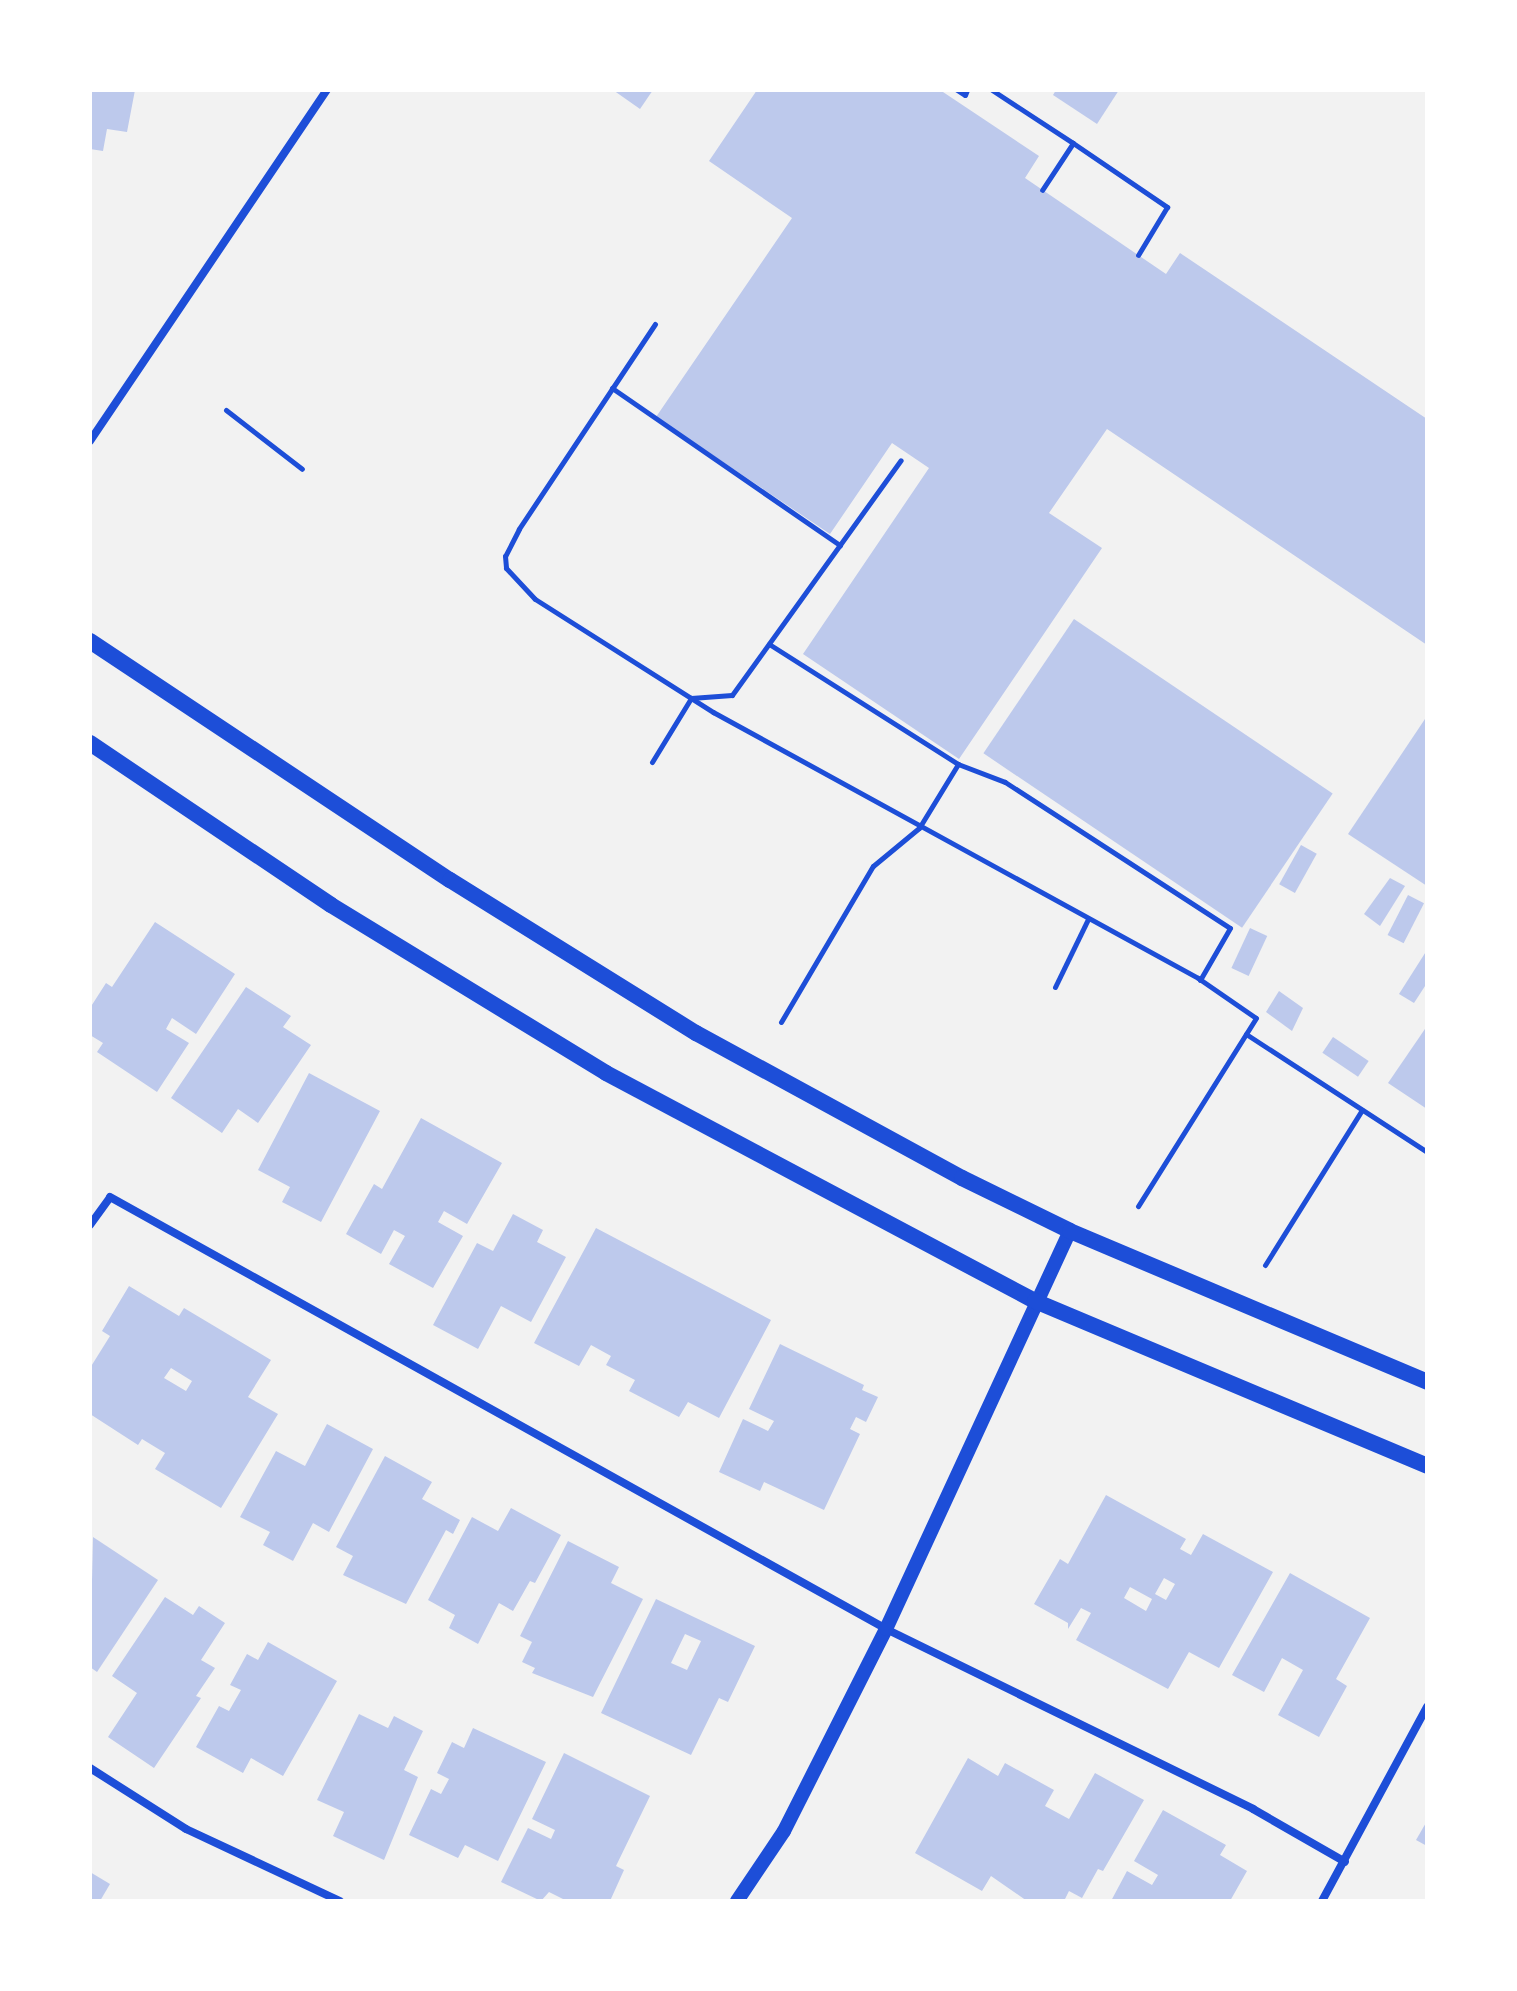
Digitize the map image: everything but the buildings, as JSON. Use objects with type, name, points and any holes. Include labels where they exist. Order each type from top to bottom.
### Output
[{"type":"main road","points":[[90,641],[450,880],[696,1033],[962,1178],[1070,1231],[1427,1382]]},
{"type":"main road","points":[[90,743],[504,1014],[1035,1301],[1427,1466]]},
{"type":"street","points":[[90,441],[327,90]]},
{"type":"street","points":[[90,1225],[110,1197],[886,1629],[1253,1809],[1345,1862]]},
{"type":"street","points":[[737,1901],[784,1831],[886,1629],[1070,1231]]},
{"type":"street","points":[[1322,1901],[1427,1707]]},
{"type":"street","points":[[90,1768],[186,1829],[340,1901]]},
{"type":"path","points":[[957,90],[965,95],[967,90]]},
{"type":"path","points":[[992,90],[1167,207],[1138,255]]},
{"type":"path","points":[[1042,190],[1073,143]]},
{"type":"path","points":[[655,324],[519,529],[505,556],[506,568],[535,599],[691,698],[919,828],[1200,980],[1256,1018],[1138,1206]]},
{"type":"path","points":[[612,388],[840,545]]},
{"type":"path","points":[[226,410],[302,469]]},
{"type":"path","points":[[691,698],[732,695],[901,460]]},
{"type":"path","points":[[769,644],[958,764],[1005,782],[1230,928],[1200,980]]},
{"type":"path","points":[[652,762],[691,698]]},
{"type":"path","points":[[781,1022],[873,866],[919,828],[958,764]]},
{"type":"path","points":[[1055,987],[1088,919]]},
{"type":"path","points":[[1246,1034],[1427,1152]]},
{"type":"path","points":[[1265,1265],[1362,1110]]}]
